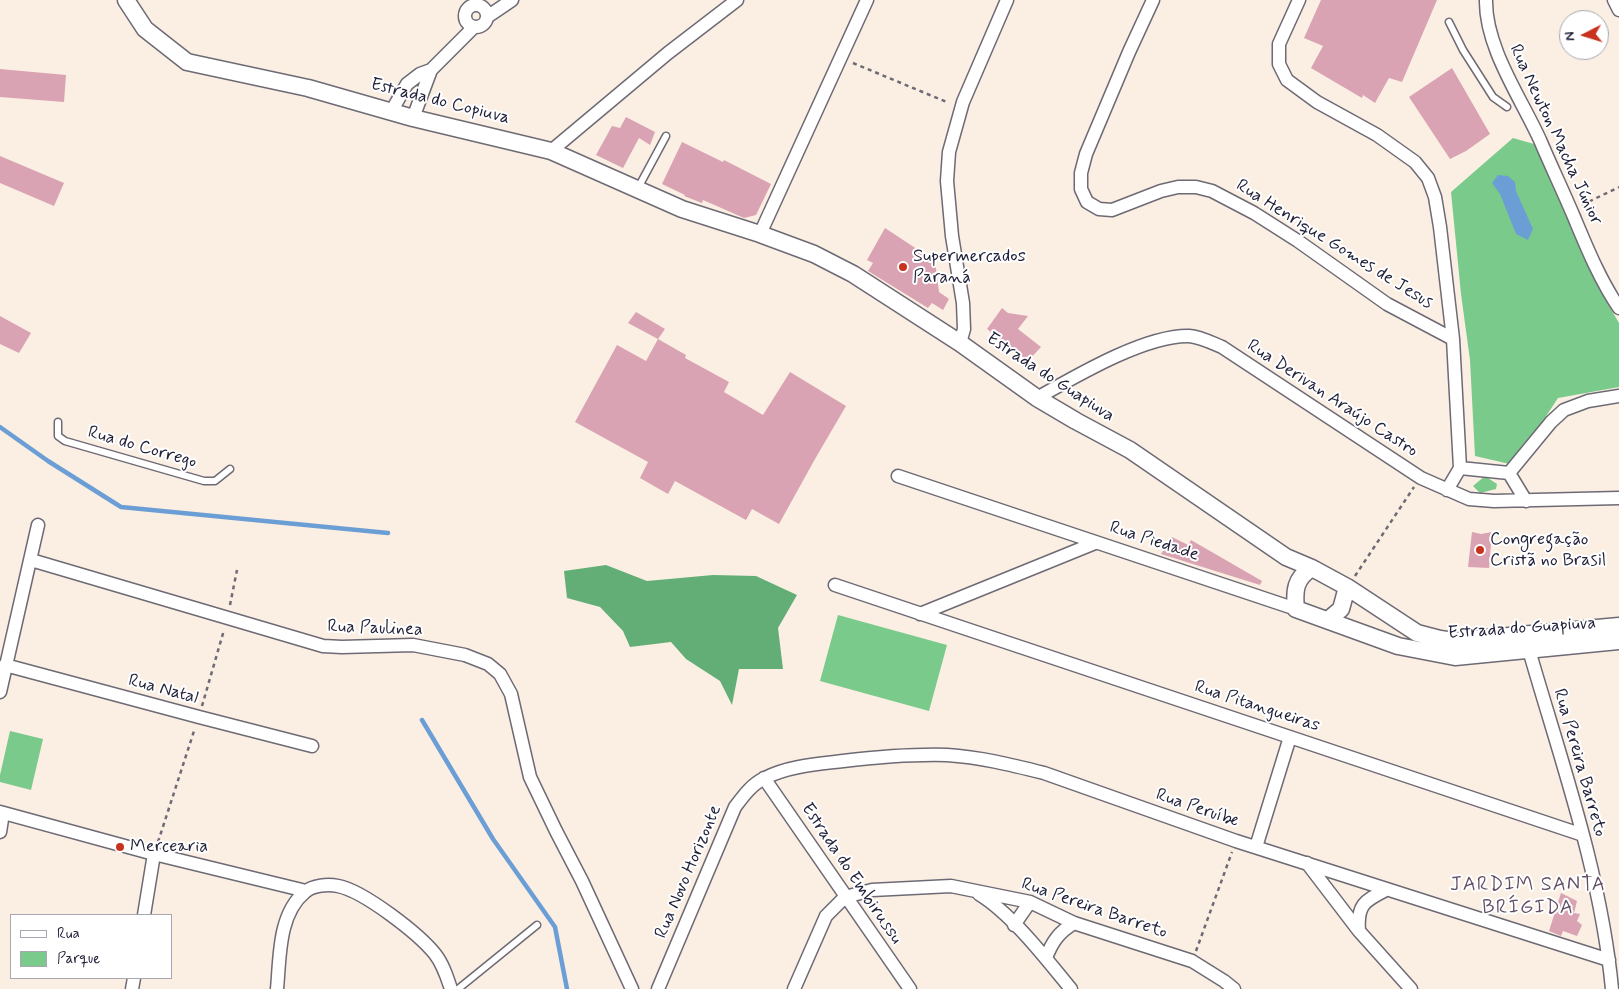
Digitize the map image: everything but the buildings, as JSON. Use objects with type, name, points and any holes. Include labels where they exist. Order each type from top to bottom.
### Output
[{"type":"street","name":"Estrada do Copiuva","points":[[126,0],[145,29],[187,62],[308,88],[413,118],[551,151],[682,209],[760,234]]},
{"type":"street","points":[[413,118],[431,70],[474,27],[481,26],[487,17],[512,0]]},
{"type":"street","points":[[551,151],[668,53],[737,0]]},
{"type":"street","points":[[760,234],[867,0]]},
{"type":"street","points":[[960,343],[964,329],[963,303],[952,236],[947,181],[949,152],[961,108],[1007,0]]},
{"type":"street","name":"Rua Henrique Gomes de Jesus","points":[[1153,0],[1086,154],[1081,173],[1081,189],[1087,202],[1099,209],[1112,210],[1161,191],[1178,187],[1196,187],[1212,191],[1247,208],[1387,304],[1454,339]]},
{"type":"street","points":[[1299,0],[1279,44],[1279,64],[1287,80],[1299,91],[1377,135],[1415,162],[1428,178],[1435,197],[1454,339],[1460,468],[1447,490]]},
{"type":"street","name":"Rua Newton Macha Júnior","points":[[1486,0],[1486,15],[1501,61],[1528,114],[1599,272],[1619,308]]},
{"type":"street","points":[[1614,0],[1619,10]]},
{"type":"street","points":[[474,27],[468,23],[465,16],[467,9],[477,2],[483,7],[487,17]]},
{"type":"street","points":[[390,112],[407,84],[420,74],[431,70]]},
{"type":"street","name":"Estrada do Guapiuva","points":[[760,234],[814,254],[853,274],[960,343],[1037,398],[1076,422],[1130,450],[1286,557],[1312,568],[1347,587],[1418,633],[1454,641],[1619,641]]},
{"type":"street","name":"Rua Derivan Araújo Castro","points":[[1037,398],[1078,374],[1139,347],[1169,338],[1190,336],[1222,348],[1421,478],[1447,490],[1470,498],[1494,501],[1619,498]]},
{"type":"street","points":[[1509,473],[1551,422],[1564,410],[1588,401],[1619,396]]},
{"type":"street","points":[[1460,468],[1509,473]]},
{"type":"street","points":[[1509,473],[1526,501]]},
{"type":"street","name":"Rua Piedade","points":[[898,476],[1296,609],[1398,646]]},
{"type":"street","points":[[0,692],[38,525]]},
{"type":"street","points":[[920,614],[1095,543]]},
{"type":"street","points":[[1286,557],[1295,585],[1296,609]]},
{"type":"street","name":"Rua Paulinea","points":[[31,560],[322,646],[413,645],[465,655],[488,664],[500,674],[511,694],[530,777],[582,881],[632,989]]},
{"type":"street","points":[[1295,585],[1312,568]]},
{"type":"street","name":"Rua Pitangueiras","points":[[834,585],[1582,835]]},
{"type":"street","points":[[1328,620],[1341,609],[1347,587]]},
{"type":"street","points":[[1533,640],[1619,626]]},
{"type":"street","name":"Estrada do Guapiuva","points":[[1398,646],[1455,657],[1533,640]]},
{"type":"street","name":"Rua Pereira Barreto","points":[[1533,640],[1582,835],[1609,960],[1612,989]]},
{"type":"street","name":"Rua Natal","points":[[5,665],[199,718],[312,746]]},
{"type":"street","points":[[1256,847],[1290,736]]},
{"type":"street","name":"Rua Peruíbe","points":[[764,778],[791,769],[868,758],[947,755],[1014,765],[1044,773],[1236,841],[1609,960]]},
{"type":"street","name":"Estrada do Embirussu","points":[[764,778],[910,989]]},
{"type":"street","name":"Rua Novo Horizonte","points":[[658,989],[735,806],[748,789],[764,778]]},
{"type":"street","points":[[0,832],[1,812],[154,854],[306,891]]},
{"type":"street","points":[[144,914],[154,854]]},
{"type":"street","points":[[1308,863],[1359,931],[1411,989]]},
{"type":"street","points":[[277,989],[283,930],[297,901],[306,891],[314,887],[339,886],[372,902],[412,931],[436,954],[451,989]]},
{"type":"street","name":"Rua Pereira Barreto","points":[[845,897],[872,890],[951,886],[1030,902],[1074,923],[1192,962],[1234,989]]},
{"type":"street","points":[[1359,931],[1358,916],[1362,906],[1369,898],[1386,890]]},
{"type":"street","points":[[974,891],[989,900],[1014,924],[1046,958],[1071,989]]},
{"type":"street","points":[[794,989],[826,916],[845,897]]},
{"type":"street","points":[[1014,924],[1030,902]]},
{"type":"street","points":[[1046,958],[1062,930],[1074,923]]},
{"type":"lane","points":[[1449,22],[1463,50],[1493,98],[1507,107]]},
{"type":"lane","points":[[637,189],[666,136]]},
{"type":"lane","name":"Rua do Corrego","points":[[58,422],[58,436],[65,441],[204,481],[215,481],[230,469]]},
{"type":"lane","points":[[458,989],[537,925]]},
{"type":"path","points":[[840,58],[961,108]]},
{"type":"path","points":[[1571,210],[1619,187]]},
{"type":"path","points":[[1347,587],[1421,478]]},
{"type":"path","points":[[154,854],[199,718],[227,618],[237,570]]},
{"type":"path","points":[[1192,962],[1236,841]]},
{"type":"green space","points":[[1513,138],[1534,144],[1606,301],[1619,323],[1619,387],[1558,398],[1514,465],[1475,456],[1470,360],[1461,294],[1451,192]]},
{"type":"green space","points":[[1485,476],[1497,484],[1496,489],[1480,493],[1473,486]]},
{"type":"green space","points":[[606,565],[647,581],[713,575],[756,576],[797,595],[778,628],[783,669],[739,669],[732,705],[720,681],[686,659],[671,642],[630,647],[623,631],[600,607],[567,598],[564,571]]},
{"type":"green space","points":[[838,615],[947,645],[929,711],[820,681]]},
{"type":"green space","points":[[10,731],[43,739],[31,790],[0,782]]},
{"type":"water","points":[[1498,175],[1508,176],[1515,182],[1516,191],[1533,229],[1528,240],[1516,234],[1500,194],[1492,183]]},
{"type":"waterway","points":[[0,427],[48,461],[121,507],[388,533]]},
{"type":"waterway","points":[[422,720],[493,839],[555,927],[567,989]]},
{"type":"place","name":"Supermercados Paraná","points":[[903,267]]},
{"type":"place","name":"Congregação Cristã no Brasil","points":[[1480,550]]},
{"type":"place","name":"Mercearia","points":[[120,847]]},
{"type":"district","name":"JARDIM SANTA BRÍGIDA","points":[[1528,898]]}]
